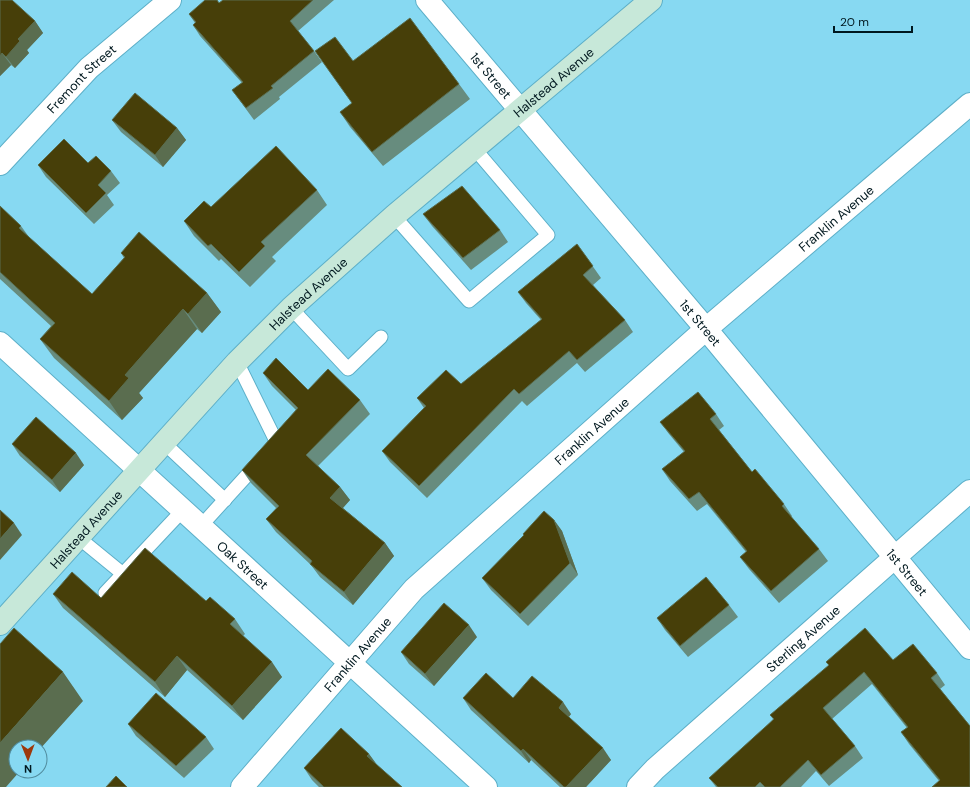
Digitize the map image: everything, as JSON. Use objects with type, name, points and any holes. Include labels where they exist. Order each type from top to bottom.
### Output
[{"type":"street","name":"Fremont Street","points":[[0,164],[89,68],[170,0]]},
{"type":"street","name":"1st Street","points":[[428,0],[706,329],[970,648]]},
{"type":"street","name":"Halstead Avenue","points":[[3,615],[79,538],[237,362],[291,308],[394,216],[652,0]]},
{"type":"street","name":"Franklin Avenue","points":[[242,787],[414,589],[706,329],[970,104]]},
{"type":"street","name":"Oak Street","points":[[0,343],[140,470],[182,511],[486,787]]},
{"type":"street","name":"Sterling Avenue","points":[[638,787],[655,769],[894,556],[970,491]]},
{"type":"lane","points":[[394,216],[469,301],[548,235],[474,148]]},
{"type":"lane","points":[[291,308],[348,369],[381,337]]},
{"type":"lane","points":[[200,527],[277,443],[237,362]]},
{"type":"lane","points":[[164,443],[225,500]]},
{"type":"lane","points":[[105,593],[182,511]]},
{"type":"lane","points":[[79,538],[123,574]]},
{"type":"building","points":[[0,0],[12,0],[35,21],[18,39],[20,41],[6,57],[2,53],[0,56]]},
{"type":"building","points":[[205,0],[217,0],[219,3],[223,0],[313,0],[290,21],[314,51],[271,86],[273,88],[246,108],[232,90],[243,82],[193,25],[196,22],[189,14]]},
{"type":"building","points":[[410,18],[459,84],[372,152],[340,112],[352,103],[315,51],[335,37],[353,61]]},
{"type":"building","points":[[135,93],[177,128],[155,155],[112,120]]},
{"type":"building","points":[[64,139],[88,163],[96,156],[111,171],[98,185],[106,193],[86,213],[38,165]]},
{"type":"building","points":[[276,146],[317,190],[261,242],[265,246],[239,272],[211,244],[208,246],[184,221],[204,201],[211,207]]},
{"type":"building","points":[[462,186],[500,230],[463,258],[423,214]]},
{"type":"building","points":[[0,206],[21,226],[19,228],[92,294],[125,257],[121,253],[139,232],[207,293],[188,314],[183,309],[125,375],[129,378],[109,401],[40,339],[55,323],[0,272]]},
{"type":"building","points":[[577,244],[593,266],[583,275],[625,320],[577,360],[569,351],[519,394],[514,389],[419,486],[382,451],[426,406],[417,398],[446,370],[461,384],[542,319],[518,292]]},
{"type":"building","points":[[276,358],[308,390],[328,369],[360,400],[306,455],[340,487],[330,498],[385,543],[344,592],[310,564],[312,561],[266,519],[279,506],[242,470],[298,408],[263,373]]},
{"type":"building","points":[[698,392],[716,414],[710,419],[752,472],[755,469],[784,504],[782,506],[819,549],[771,591],[740,557],[747,551],[699,492],[689,499],[662,469],[685,451],[660,422]]},
{"type":"building","points":[[36,417],[76,453],[52,480],[12,444]]},
{"type":"building","points":[[0,510],[14,523],[0,539]]},
{"type":"building","points":[[544,511],[554,520],[570,563],[520,614],[482,578],[524,535],[523,534]]},
{"type":"building","points":[[145,548],[206,601],[210,597],[235,619],[230,624],[272,662],[232,706],[177,656],[155,682],[53,594],[72,572],[101,598]]},
{"type":"building","points":[[706,577],[729,605],[680,646],[657,618]]},
{"type":"building","points":[[444,603],[469,625],[425,674],[401,652]]},
{"type":"building","points":[[14,628],[63,672],[0,743],[0,644]]},
{"type":"building","points":[[865,628],[893,660],[913,644],[937,673],[931,678],[970,726],[970,787],[932,787],[940,780],[901,732],[908,727],[864,672],[823,708],[855,746],[821,775],[808,760],[780,787],[765,787],[760,782],[755,787],[718,787],[709,778],[774,719],[770,715],[829,665],[826,662]]},
{"type":"building","points":[[486,673],[513,698],[532,676],[563,702],[559,708],[603,748],[566,787],[564,787],[523,749],[521,751],[463,698]]},
{"type":"building","points":[[156,693],[206,737],[176,766],[128,724]]},
{"type":"building","points":[[341,728],[369,754],[367,756],[402,787],[324,787],[304,768]]},
{"type":"building","points":[[116,776],[127,787],[106,787]]}]
